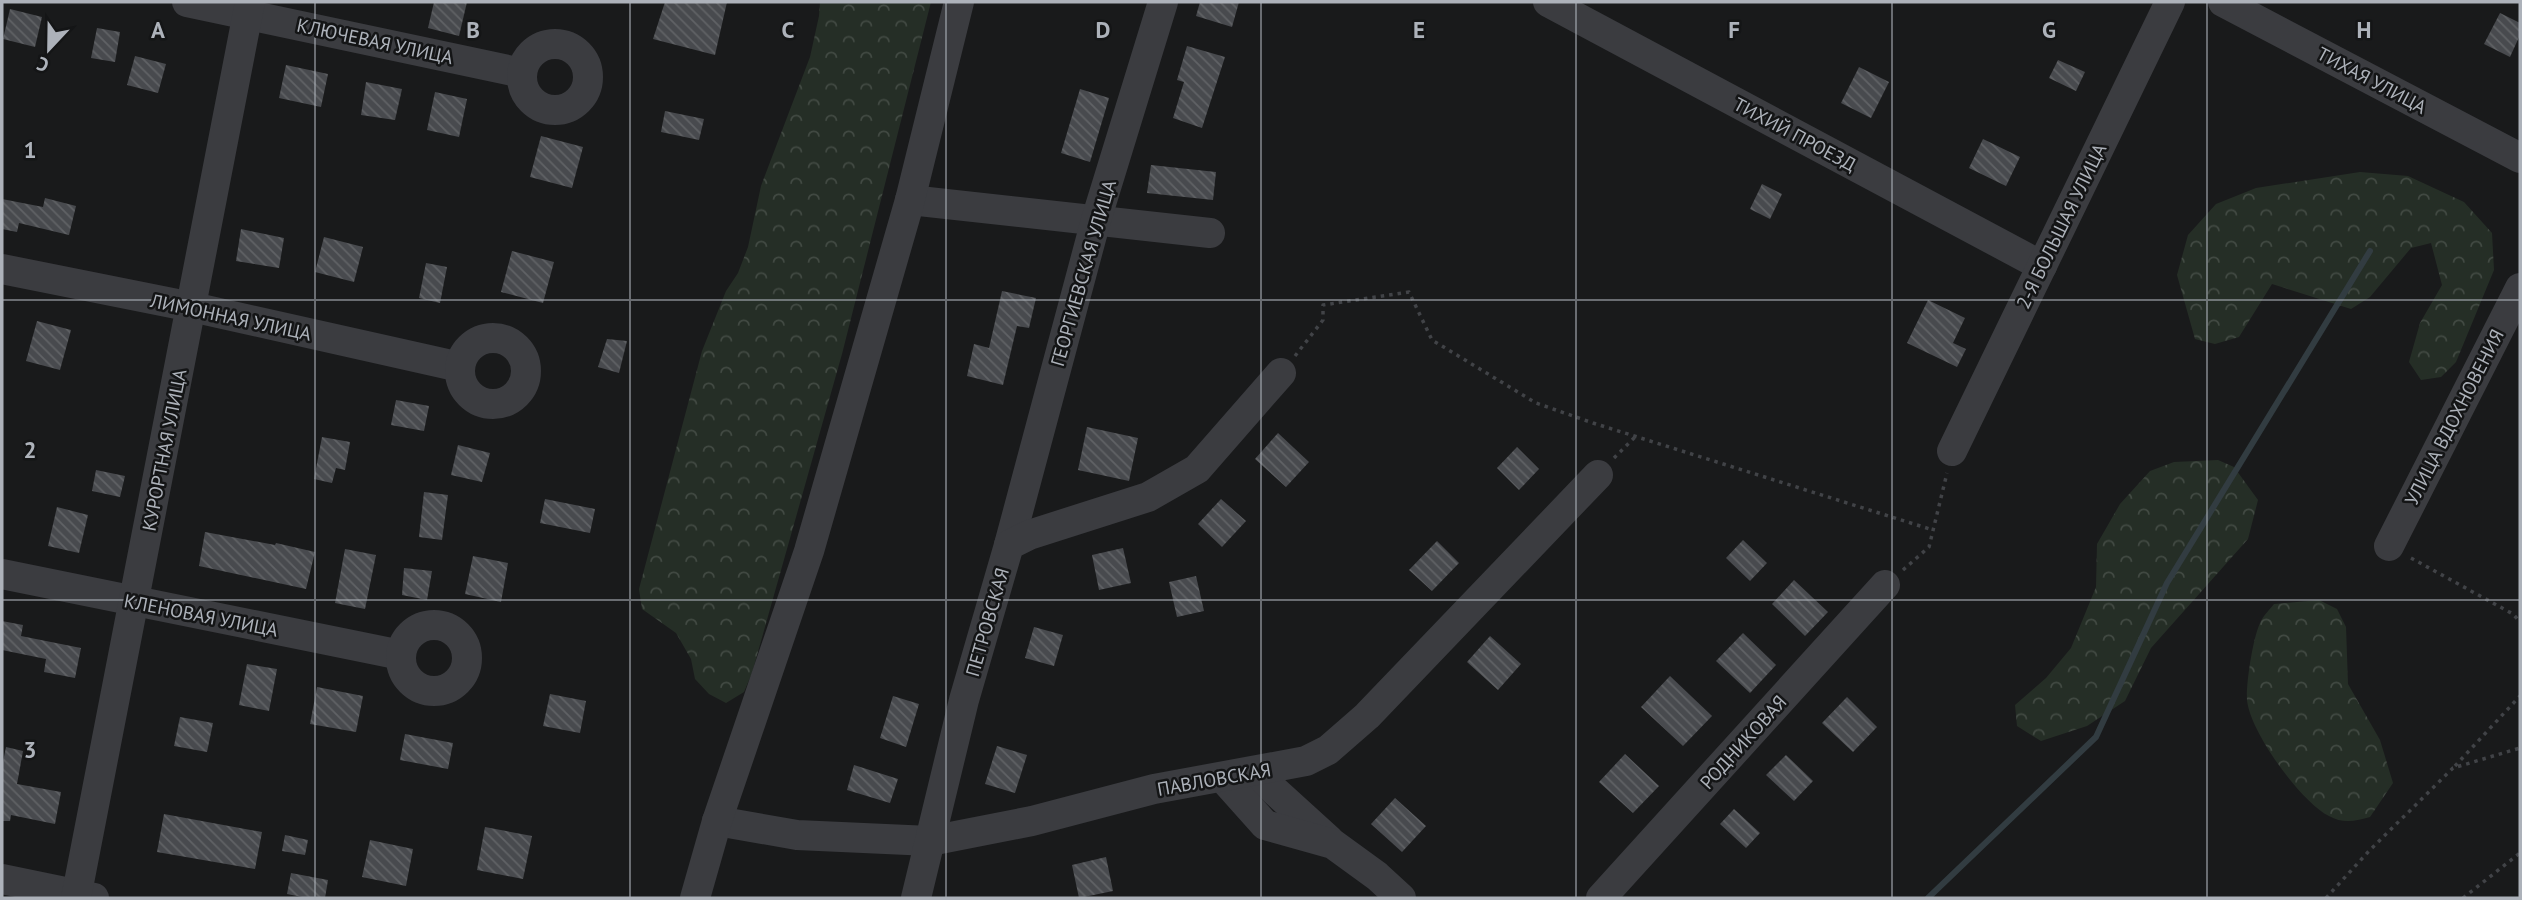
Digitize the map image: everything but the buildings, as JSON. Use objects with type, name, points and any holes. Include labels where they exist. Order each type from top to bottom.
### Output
[{"type":"street","name":"КЛЮЧЕВАЯ УЛИЦА","points":[[187,2],[249,8],[522,74]]},
{"type":"street","points":[[695,898],[717,821],[809,551],[910,200],[959,2]]},
{"type":"street","name":"ГЕОРГИЕВСКАЯ УЛИЦА","points":[[1009,545],[1096,220],[1163,2]]},
{"type":"street","name":"ТИХИЙ ПРОЕЗД","points":[[1548,2],[2042,266]]},
{"type":"street","name":"2-Я БОЛЬШАЯ УЛИЦА","points":[[1952,451],[2170,2]]},
{"type":"street","name":"ТИХАЯ УЛИЦА","points":[[2223,2],[2520,158]]},
{"type":"street","name":"КУРОРТНАЯ УЛИЦА","points":[[82,897],[134,601],[249,8]]},
{"type":"street","points":[[910,200],[1210,233]]},
{"type":"street","name":"ЛИМОННАЯ УЛИЦА","points":[[2,269],[192,307],[460,368]]},
{"type":"street","name":"УЛИЦА ВДОХНОВЕНИЯ","points":[[2389,546],[2520,288]]},
{"type":"street","name":"ПЕТРОВСКАЯ","points":[[916,898],[964,700],[1009,545],[1029,535],[1148,497],[1197,469],[1281,373]]},
{"type":"street","name":"ПАВЛОВСКАЯ","points":[[717,821],[797,835],[930,841],[1032,821],[1154,789],[1306,761],[1328,750],[1367,716],[1598,475]]},
{"type":"street","name":"КЛЕНОВАЯ УЛИЦА","points":[[2,574],[401,655]]},
{"type":"street","name":"РОДНИКОВАЯ","points":[[1601,898],[1885,585]]},
{"type":"street","points":[[1254,772],[1334,844],[1401,898]]},
{"type":"street","points":[[1223,778],[1265,825],[1334,844]]},
{"type":"street","points":[[2,879],[82,897]]},
{"type":"path","points":[[1281,373],[1323,320],[1323,305],[1409,292],[1432,340],[1536,403],[1635,437],[1933,530]]},
{"type":"path","points":[[1598,475],[1635,437]]},
{"type":"path","points":[[1885,585],[1929,547],[1952,451]]},
{"type":"path","points":[[2389,546],[2513,614],[2520,622]]},
{"type":"path","points":[[2326,898],[2520,696]]},
{"type":"path","points":[[2453,768],[2520,748]]},
{"type":"path","points":[[2463,898],[2520,853]]},
{"type":"green space","points":[[820,2],[931,2],[842,354],[752,673],[744,692],[726,703],[709,694],[695,679],[691,659],[676,633],[642,609],[639,589],[702,351],[726,291],[738,273],[748,247],[761,186],[810,57]]},
{"type":"green space","points":[[2360,172],[2408,176],[2464,202],[2492,233],[2494,270],[2456,362],[2441,377],[2421,380],[2409,362],[2420,323],[2442,285],[2431,243],[2411,248],[2370,297],[2351,309],[2272,284],[2239,337],[2215,344],[2195,339],[2177,275],[2188,235],[2216,204],[2256,188]]},
{"type":"green space","points":[[2218,460],[2234,467],[2258,500],[2248,539],[2151,648],[2125,701],[2087,726],[2041,741],[2017,726],[2015,705],[2046,678],[2071,648],[2096,587],[2097,544],[2120,504],[2150,471],[2174,462]]},
{"type":"green space","points":[[2319,600],[2337,609],[2346,627],[2348,684],[2380,740],[2393,783],[2370,817],[2355,821],[2329,816],[2292,782],[2257,730],[2247,700],[2253,648],[2264,617],[2274,604]]},
{"type":"waterway","points":[[1928,898],[2096,737],[2167,583],[2370,251]]}]
